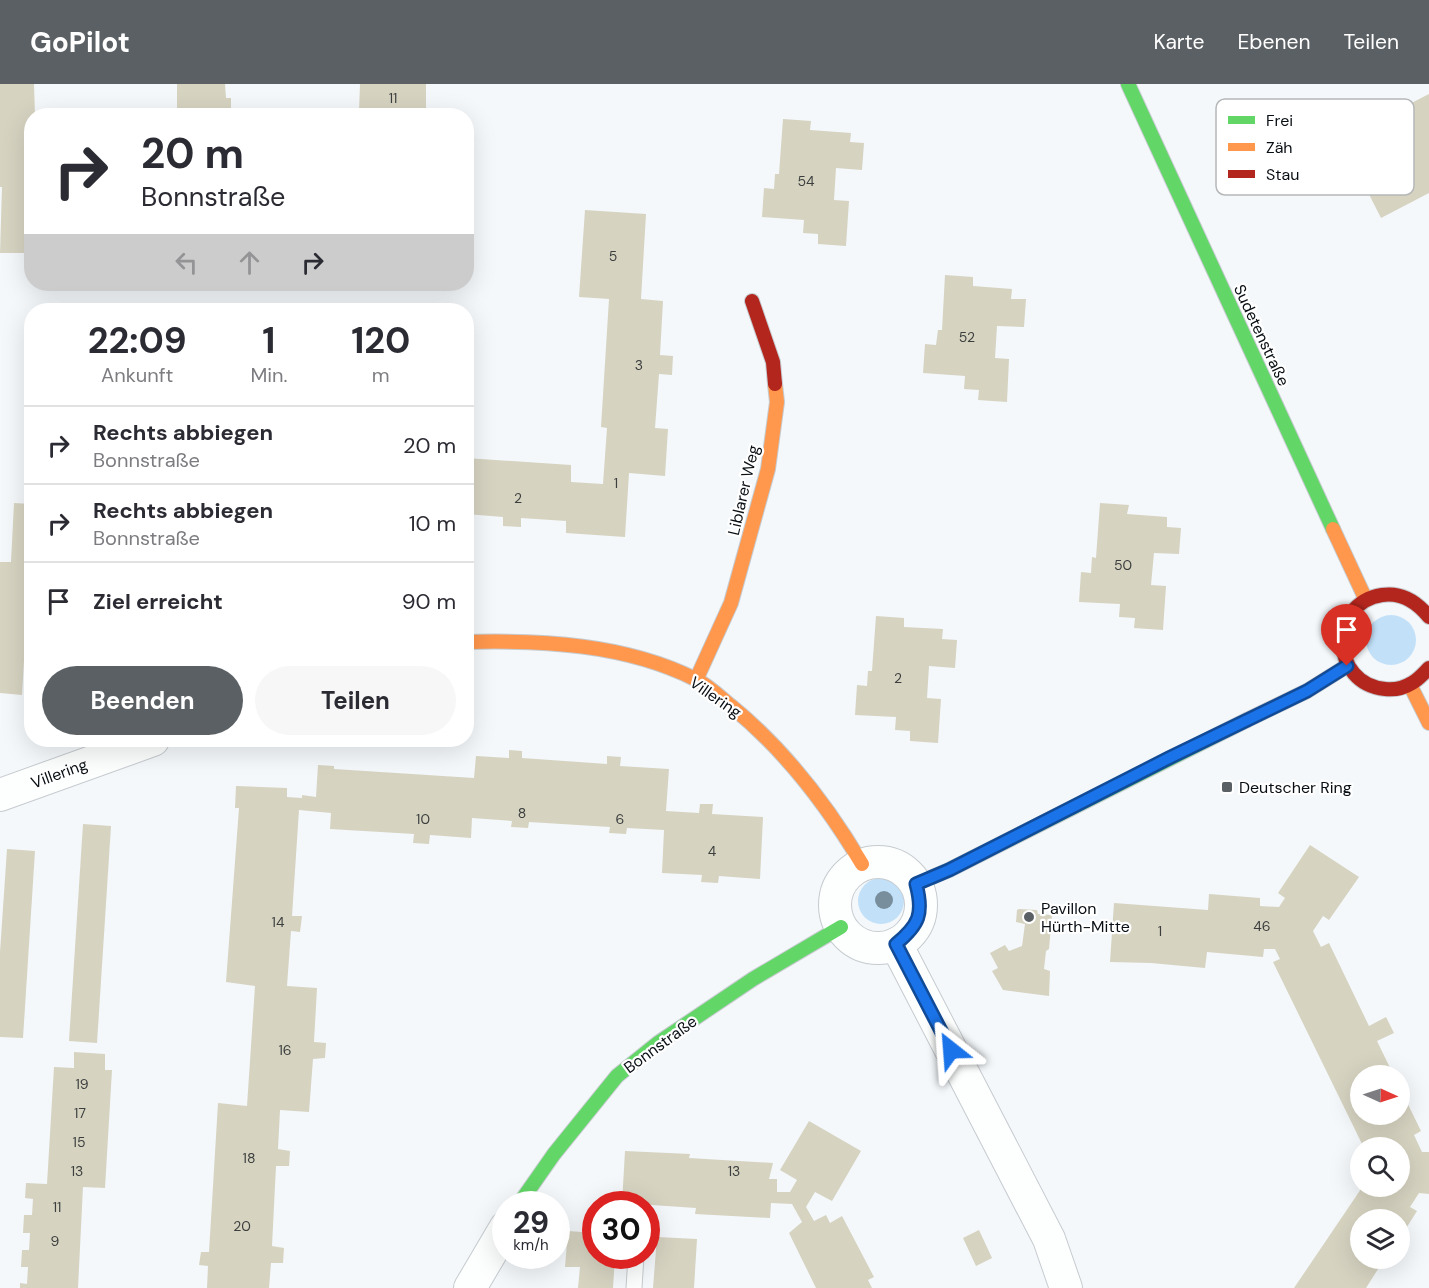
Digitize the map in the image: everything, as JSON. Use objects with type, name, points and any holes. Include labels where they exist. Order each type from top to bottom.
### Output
[{"type":"street","name":"Sudetenstraße","points":[[1128,84],[1366,600]]},
{"type":"street","name":"Liblarer Weg","points":[[696,680],[731,603],[768,469],[777,402],[773,362],[752,301]]},
{"type":"street","points":[[1429,617],[1423,608],[1406,597],[1386,594],[1366,600],[1354,609],[1341,636],[1342,651],[1347,666],[1359,679],[1374,688],[1386,690],[1410,685],[1422,677],[1429,668]]},
{"type":"street","name":"Villering","points":[[474,642],[560,643],[637,659],[696,680],[742,714],[810,785],[862,864]]},
{"type":"street","points":[[916,884],[949,870],[1307,691],[1347,666]]},
{"type":"street","points":[[1410,685],[1429,723]]},
{"type":"street","name":"Villering","points":[[0,795],[134,747]]},
{"type":"street","points":[[878,861],[893,864],[906,872],[916,884],[920,900],[919,916],[912,931],[896,944],[880,947],[862,945],[850,938],[841,927],[835,910],[837,891],[846,875],[862,864],[878,861]]},
{"type":"street","name":"Bonnstraße","points":[[528,1191],[560,1146],[617,1076],[658,1043],[753,979],[841,927]]},
{"type":"street","points":[[896,944],[1049,1239],[1066,1288]]},
{"type":"street","points":[[470,1288],[492,1251]]},
{"type":"lane","points":[[634,1288],[635,1269]]},
{"type":"shaded area","points":[[1391,615],[1405,619],[1412,626],[1416,640],[1412,654],[1405,661],[1391,665],[1377,661],[1370,654],[1366,640],[1370,626],[1377,619]]},
{"type":"shaded area","points":[[881,878],[890,879],[897,885],[903,892],[903,910],[897,917],[890,923],[881,924],[872,923],[865,917],[859,910],[858,901],[859,892],[865,885],[872,879]]},
{"type":"building","points":[[0,84],[34,84],[35,108],[24,108],[24,253],[0,253],[2,187],[0,187]]},
{"type":"building","points":[[177,84],[225,84],[226,98],[231,98],[231,108],[177,108]]},
{"type":"building","points":[[360,84],[426,84],[426,108],[359,108]]},
{"type":"building","points":[[1429,94],[1429,193],[1381,218],[1369,195],[1414,195],[1414,102]]},
{"type":"building","points":[[783,119],[811,121],[810,130],[851,133],[850,142],[864,143],[862,170],[836,168],[834,200],[849,201],[846,246],[818,244],[818,234],[803,233],[804,220],[762,217],[764,188],[774,189],[775,174],[779,174]]},
{"type":"building","points":[[585,210],[646,214],[641,299],[663,301],[660,355],[673,356],[672,375],[659,374],[655,428],[668,429],[665,476],[629,473],[625,537],[566,533],[566,521],[521,518],[521,527],[503,526],[503,517],[474,515],[474,459],[571,465],[571,482],[603,484],[607,428],[601,427],[609,299],[579,297]]},
{"type":"building","points":[[945,275],[973,277],[973,286],[1012,289],[1011,299],[1026,299],[1024,327],[997,326],[995,358],[1009,359],[1007,402],[978,400],[979,390],[964,389],[965,376],[923,373],[925,344],[936,345],[938,330],[942,330]]},
{"type":"building","points":[[14,503],[24,504],[22,695],[0,693],[0,562],[11,562]]},
{"type":"building","points":[[1100,503],[1129,505],[1127,514],[1167,517],[1167,527],[1181,528],[1179,554],[1154,553],[1151,585],[1166,586],[1163,630],[1134,628],[1135,618],[1119,617],[1120,604],[1079,602],[1081,572],[1091,573],[1092,557],[1096,558]]},
{"type":"building","points":[[876,616],[904,618],[904,627],[943,629],[942,639],[957,640],[955,668],[929,666],[927,698],[941,699],[938,743],[910,741],[910,731],[895,730],[896,717],[855,715],[857,685],[867,686],[868,671],[872,671]]},
{"type":"building","points":[[509,750],[522,751],[522,758],[607,764],[607,756],[621,757],[620,766],[669,769],[666,811],[699,813],[700,804],[713,804],[712,814],[763,817],[760,879],[719,876],[718,883],[701,882],[702,875],[662,873],[664,830],[627,828],[626,834],[609,833],[610,827],[529,822],[528,828],[511,827],[512,821],[472,818],[471,838],[430,835],[429,844],[413,843],[414,834],[330,829],[331,813],[299,810],[292,916],[302,916],[300,932],[291,931],[287,986],[317,988],[314,1042],[326,1043],[325,1058],[313,1059],[309,1112],[280,1110],[278,1149],[290,1151],[289,1166],[276,1166],[272,1246],[284,1248],[283,1263],[271,1263],[269,1288],[207,1288],[208,1266],[199,1265],[201,1252],[209,1252],[218,1103],[247,1106],[255,986],[226,982],[239,808],[235,808],[236,786],[287,788],[287,797],[302,798],[302,795],[316,797],[318,765],[334,766],[334,769],[474,778],[476,756],[509,758]]},
{"type":"building","points":[[83,824],[111,826],[97,1043],[69,1041]]},
{"type":"building","points":[[1310,845],[1359,877],[1329,920],[1323,916],[1313,931],[1321,947],[1329,943],[1369,1026],[1386,1017],[1394,1033],[1377,1041],[1389,1065],[1350,1065],[1350,1119],[1273,962],[1280,959],[1275,949],[1264,949],[1263,957],[1207,952],[1205,968],[1110,962],[1114,903],[1208,910],[1209,894],[1260,898],[1260,906],[1279,907],[1285,898],[1278,893]]},
{"type":"building","points":[[7,849],[35,851],[23,1038],[0,1037],[0,952]]},
{"type":"building","points":[[1019,909],[1037,910],[1038,914],[1052,915],[1049,949],[1046,951],[1044,969],[1050,971],[1049,996],[1003,990],[992,971],[998,968],[990,953],[1005,945],[1009,951],[1022,946],[1025,924],[1016,922]]},
{"type":"building","points":[[74,1052],[105,1054],[105,1070],[112,1070],[105,1188],[83,1187],[78,1288],[20,1288],[20,1283],[27,1284],[28,1267],[21,1267],[22,1250],[29,1250],[30,1233],[23,1233],[24,1215],[32,1215],[33,1199],[25,1198],[26,1183],[47,1184],[54,1067],[74,1068]]},
{"type":"building","points":[[1410,1108],[1421,1131],[1414,1135],[1422,1152],[1429,1152],[1429,1194],[1419,1193],[1410,1207],[1417,1211],[1410,1222],[1410,1209],[1350,1209],[1350,1269],[1378,1269],[1366,1288],[1294,1288],[1356,1197],[1410,1197],[1410,1137],[1359,1137],[1353,1125],[1410,1125]]},
{"type":"building","points":[[809,1121],[861,1151],[832,1201],[815,1192],[806,1207],[814,1221],[826,1215],[830,1223],[842,1216],[874,1277],[868,1280],[872,1288],[816,1288],[789,1233],[802,1222],[792,1204],[771,1203],[770,1218],[695,1214],[696,1208],[660,1206],[660,1191],[623,1191],[625,1151],[690,1154],[689,1158],[773,1163],[769,1179],[777,1179],[777,1192],[790,1192],[797,1180],[780,1170]]},
{"type":"building","points":[[979,1230],[992,1258],[976,1266],[963,1238]]},
{"type":"building","points":[[570,1231],[582,1232],[582,1269],[614,1269],[613,1288],[578,1288],[580,1267],[570,1267]]},
{"type":"building","points":[[660,1237],[697,1239],[694,1288],[653,1288],[654,1269],[660,1269]]},
{"type":"traffic: fast","points":[[1128,84],[1333,529]]},
{"type":"traffic: fast","points":[[916,884],[949,870],[1247,720]]},
{"type":"traffic: fast","points":[[528,1191],[554,1154],[617,1076],[658,1043],[753,979],[841,927]]},
{"type":"traffic: slow","points":[[696,680],[731,603],[768,469],[777,402],[775,384]]},
{"type":"traffic: slow","points":[[1333,529],[1366,600]]},
{"type":"traffic: slow","points":[[474,642],[524,642],[612,651],[668,667],[700,682],[751,723],[804,779],[862,864]]},
{"type":"traffic: slow","points":[[1247,720],[1307,691],[1347,666]]},
{"type":"traffic: slow","points":[[1410,685],[1429,723]]},
{"type":"traffic: jam","points":[[752,301],[773,362],[775,384]]},
{"type":"traffic: jam","points":[[1429,617],[1408,599],[1396,595],[1382,595],[1364,601],[1352,612],[1345,627],[1343,643],[1346,659],[1354,673],[1367,684],[1385,689],[1399,688],[1414,682],[1429,668]]},
{"type":"place","name":"Deutscher Ring","points":[[1227,787]]},
{"type":"place","name":"Pavillon Hürth-Mitte","points":[[1029,917]]},
{"type":"route","points":[[951,1050],[896,944],[912,931],[919,916],[920,900],[916,884],[949,870],[1307,691],[1347,666]]}]
